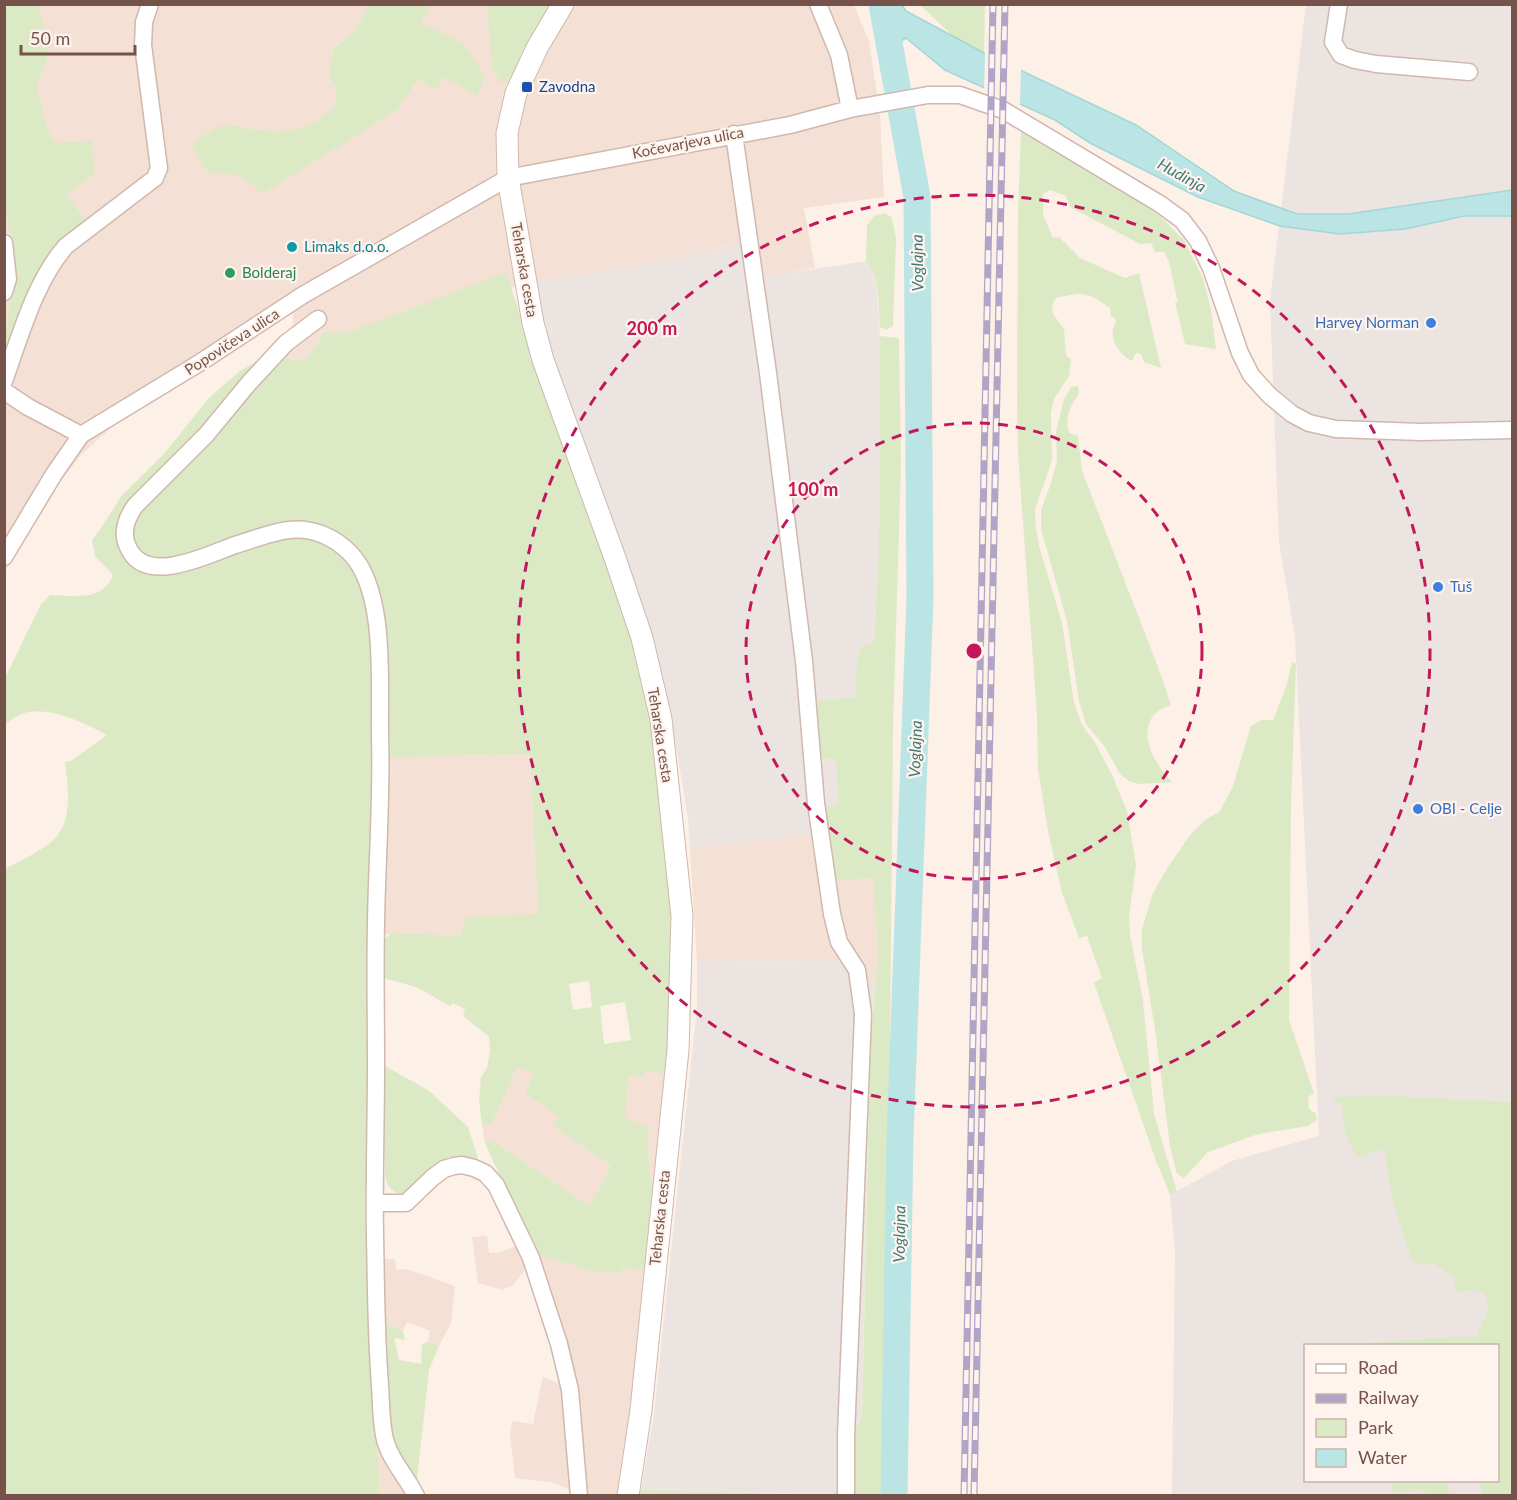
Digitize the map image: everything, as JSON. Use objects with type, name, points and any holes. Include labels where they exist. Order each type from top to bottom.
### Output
[{"type":"street","points":[[4,381],[45,275],[56,258],[66,246],[155,178],[159,168],[143,45],[144,22],[150,4]]},
{"type":"street","name":"Teharska cesta","points":[[563,4],[537,48],[516,93],[507,134],[508,178],[533,323],[543,360],[642,638],[661,719],[682,916],[678,1050],[641,1410],[628,1496]]},
{"type":"street","points":[[818,4],[838,55],[850,109]]},
{"type":"street","points":[[1339,4],[1333,42],[1341,55],[1376,64],[1469,72]]},
{"type":"street","name":"Kočevarjeva ulica","points":[[508,178],[790,125],[850,109],[928,95],[960,94],[1003,110],[1160,204],[1182,220],[1198,241],[1211,268],[1240,353],[1251,375],[1269,395],[1292,414],[1309,423],[1336,429],[1422,432],[1512,430]]},
{"type":"street","points":[[734,134],[803,650],[816,803],[828,892],[839,942],[857,970],[863,1014],[846,1436],[846,1496]]},
{"type":"street","name":"Popovičeva ulica","points":[[4,557],[54,474],[81,435],[201,362],[303,295],[508,178]]},
{"type":"street","points":[[4,243],[8,279],[4,292]]},
{"type":"street","points":[[318,319],[286,343],[249,382],[206,435],[135,506],[128,516],[124,530],[126,543],[137,561],[156,567],[191,561],[289,530],[306,530],[326,534],[350,552],[363,571],[373,597],[378,641],[381,769],[376,924],[375,1323],[384,1437],[396,1463],[416,1496]]},
{"type":"street","points":[[4,391],[28,407],[81,435]]},
{"type":"street","points":[[375,1203],[406,1203],[432,1178],[444,1169],[454,1166],[474,1168],[485,1173],[496,1185],[531,1258],[559,1344],[570,1390],[579,1496]]},
{"type":"shaded area","points":[[5,5],[370,5],[353,33],[333,49],[328,74],[336,87],[336,103],[328,113],[309,127],[297,129],[296,172],[396,111],[419,79],[445,77],[478,96],[420,23],[430,5],[854,5],[869,41],[880,116],[884,197],[804,208],[815,268],[747,281],[739,243],[670,260],[511,287],[506,272],[347,334],[324,332],[305,361],[280,361],[268,355],[293,325],[293,309],[121,419],[81,455],[62,479],[5,571]]},
{"type":"shaded area","points":[[1306,5],[1512,5],[1512,1495],[1172,1495],[1175,1252],[1170,1195],[1232,1161],[1319,1136],[1295,636],[1279,542],[1270,300]]},
{"type":"shaded area","points":[[740,243],[747,280],[866,261],[872,266],[880,336],[879,547],[874,642],[860,647],[855,697],[821,700],[836,759],[838,804],[826,833],[690,848],[688,817],[671,717],[652,637],[626,556],[552,358],[534,283],[670,260]]},
{"type":"shaded area","points":[[530,754],[538,915],[468,917],[460,936],[370,934],[373,758]]},
{"type":"shaded area","points":[[826,833],[873,877],[878,952],[876,982],[852,984],[841,960],[697,961],[690,848]]},
{"type":"shaded area","points":[[841,960],[850,972],[852,984],[876,982],[868,1119],[862,1418],[853,1432],[851,1495],[641,1490],[654,1414],[697,1007],[697,961]]},
{"type":"shaded area","points":[[517,1067],[534,1074],[525,1093],[559,1117],[554,1126],[611,1166],[589,1206],[492,1140],[485,1143],[482,1125],[492,1124]]},
{"type":"shaded area","points":[[644,1071],[666,1074],[654,1190],[651,1185],[648,1149],[649,1128],[625,1118],[629,1076]]},
{"type":"shaded area","points":[[487,1236],[489,1253],[501,1252],[518,1245],[622,1273],[623,1268],[647,1270],[624,1484],[641,1490],[640,1495],[575,1495],[574,1492],[555,1483],[515,1478],[510,1435],[512,1421],[533,1424],[543,1377],[563,1385],[527,1267],[513,1285],[502,1290],[478,1283],[472,1237]]},
{"type":"shaded area","points":[[366,1258],[395,1259],[396,1270],[407,1269],[455,1286],[451,1323],[439,1346],[428,1341],[430,1331],[407,1322],[403,1331],[381,1322],[370,1322]]},
{"type":"shaded area","points":[[377,1438],[420,1495],[380,1495]]},
{"type":"green space","points":[[370,4],[430,5],[421,23],[463,43],[484,75],[478,97],[445,77],[435,90],[419,79],[396,111],[262,194],[238,176],[208,173],[191,145],[215,129],[230,125],[263,131],[287,131],[309,125],[328,112],[336,103],[336,87],[328,74],[333,49],[353,33]]},
{"type":"green space","points":[[5,5],[40,5],[41,19],[50,49],[37,87],[47,128],[54,143],[91,141],[95,174],[66,195],[86,221],[51,251],[40,269],[6,356],[5,336],[15,277],[14,252],[5,211]]},
{"type":"green space","points":[[487,5],[552,5],[517,71],[505,82],[500,82],[492,66]]},
{"type":"green space","points":[[920,5],[985,5],[984,53],[956,39]]},
{"type":"green space","points":[[1021,128],[1159,215],[1184,240],[1203,278],[1211,309],[1216,349],[1185,344],[1169,262],[1164,252],[1155,252],[1151,243],[1140,244],[1070,207],[1066,196],[1050,190],[1043,194],[1043,214],[1053,238],[1059,237],[1080,258],[1125,278],[1139,273],[1161,368],[1144,362],[1141,354],[1136,353],[1132,361],[1124,356],[1113,339],[1116,320],[1111,316],[1110,308],[1102,302],[1084,294],[1056,298],[1052,305],[1053,314],[1064,329],[1066,355],[1071,360],[1069,376],[1054,399],[1051,413],[1052,460],[1035,510],[1039,546],[1062,623],[1074,703],[1082,725],[1096,744],[1127,811],[1136,865],[1129,916],[1130,935],[1143,1000],[1154,1114],[1177,1192],[1170,1195],[1094,983],[1102,978],[1087,936],[1079,938],[1062,893],[1048,831],[1038,769],[1037,714],[1018,454],[1018,214]]},
{"type":"green space","points":[[885,213],[892,218],[896,239],[893,326],[886,330],[880,327],[876,283],[871,267],[866,261],[867,225],[875,215]]},
{"type":"green space","points":[[506,272],[636,649],[654,726],[674,915],[666,1074],[644,1071],[642,1077],[629,1076],[625,1118],[649,1127],[648,1149],[651,1185],[654,1190],[647,1270],[623,1268],[622,1273],[592,1271],[536,1254],[485,1143],[492,1140],[589,1206],[611,1166],[553,1126],[559,1117],[525,1093],[534,1074],[517,1067],[492,1124],[482,1125],[479,1100],[481,1077],[487,1068],[490,1050],[489,1037],[463,1016],[465,1009],[453,1003],[450,1006],[416,987],[383,978],[384,939],[392,933],[460,936],[467,917],[538,914],[530,754],[373,758],[365,1223],[380,1495],[5,1495],[5,869],[40,850],[57,836],[67,810],[68,790],[65,762],[71,761],[107,735],[77,720],[42,711],[21,714],[5,724],[5,678],[41,604],[50,595],[86,596],[102,590],[108,584],[113,575],[95,556],[92,540],[122,495],[162,456],[210,397],[240,371],[268,355],[281,359],[305,361],[324,332],[347,333]],"holes":[[[589,981],[592,1007],[573,1010],[569,984]],[[625,1002],[631,1040],[604,1044],[600,1006]]]},
{"type":"green space","points":[[880,336],[899,338],[901,464],[893,728],[887,1368],[882,1495],[851,1495],[853,1432],[862,1418],[870,1054],[878,952],[873,878],[833,880],[823,807],[838,804],[836,759],[818,759],[813,709],[821,700],[855,697],[860,647],[874,642],[879,547]]},
{"type":"green space","points":[[1078,386],[1079,394],[1068,417],[1069,433],[1078,436],[1082,471],[1171,705],[1158,711],[1151,719],[1148,738],[1154,758],[1172,782],[1139,784],[1129,781],[1120,774],[1105,747],[1086,724],[1079,701],[1067,621],[1041,529],[1041,510],[1057,461],[1056,432],[1064,399],[1071,387]]},
{"type":"green space","points":[[1292,662],[1296,664],[1291,807],[1289,1020],[1314,1093],[1308,1097],[1309,1109],[1316,1114],[1317,1120],[1308,1126],[1258,1134],[1208,1152],[1184,1178],[1177,1174],[1170,1146],[1142,950],[1142,929],[1153,893],[1168,867],[1190,835],[1205,820],[1220,811],[1233,786],[1251,726],[1262,720],[1273,720],[1287,684]]},
{"type":"green space","points":[[383,1065],[428,1090],[468,1127],[478,1158],[476,1160],[449,1157],[437,1164],[403,1195],[390,1188],[385,1173]]},
{"type":"green space","points":[[1392,1096],[1512,1102],[1512,1495],[1483,1495],[1478,1482],[1499,1482],[1499,1344],[1362,1344],[1477,1337],[1488,1310],[1486,1294],[1473,1290],[1455,1293],[1454,1277],[1435,1264],[1418,1265],[1411,1259],[1393,1202],[1384,1148],[1357,1158],[1345,1132],[1342,1107],[1332,1097]]},
{"type":"green space","points":[[381,1322],[403,1331],[405,1340],[394,1338],[399,1360],[421,1364],[422,1345],[428,1341],[439,1346],[429,1370],[416,1487],[390,1436]]},
{"type":"green space","points":[[1392,1482],[1446,1482],[1450,1495],[1425,1495],[1424,1490],[1392,1492]]},
{"type":"green space","points":[[641,1490],[831,1495],[831,1496],[640,1495]]},
{"type":"water","name":"Hudinja","points":[[869,5],[902,5],[906,11],[984,53],[1136,125],[1234,191],[1297,214],[1348,214],[1512,190],[1512,216],[1464,216],[1405,229],[1340,234],[1280,226],[1198,197],[1090,143],[1055,120],[945,70],[906,38],[896,44],[880,32]]},
{"type":"pier","points":[[985,51],[1021,68],[1020,106],[984,92]]},
{"type":"waterway","name":"Voglajna","points":[[882,4],[917,197],[920,597],[900,1138],[894,1496]]},
{"type":"railway","points":[[964,1496],[993,4]]},
{"type":"railway","points":[[974,1496],[1005,4]]},
{"type":"place","name":"Zavodna","points":[[527,87]]},
{"type":"place","name":"Limaks d.o.o.","points":[[292,247]]},
{"type":"place","name":"Bolderaj","points":[[230,273]]},
{"type":"place","name":"Harvey Norman","points":[[1431,323]]},
{"type":"place","name":"Tuš","points":[[1438,587]]},
{"type":"place","name":"OBI - Celje","points":[[1418,809]]}]
